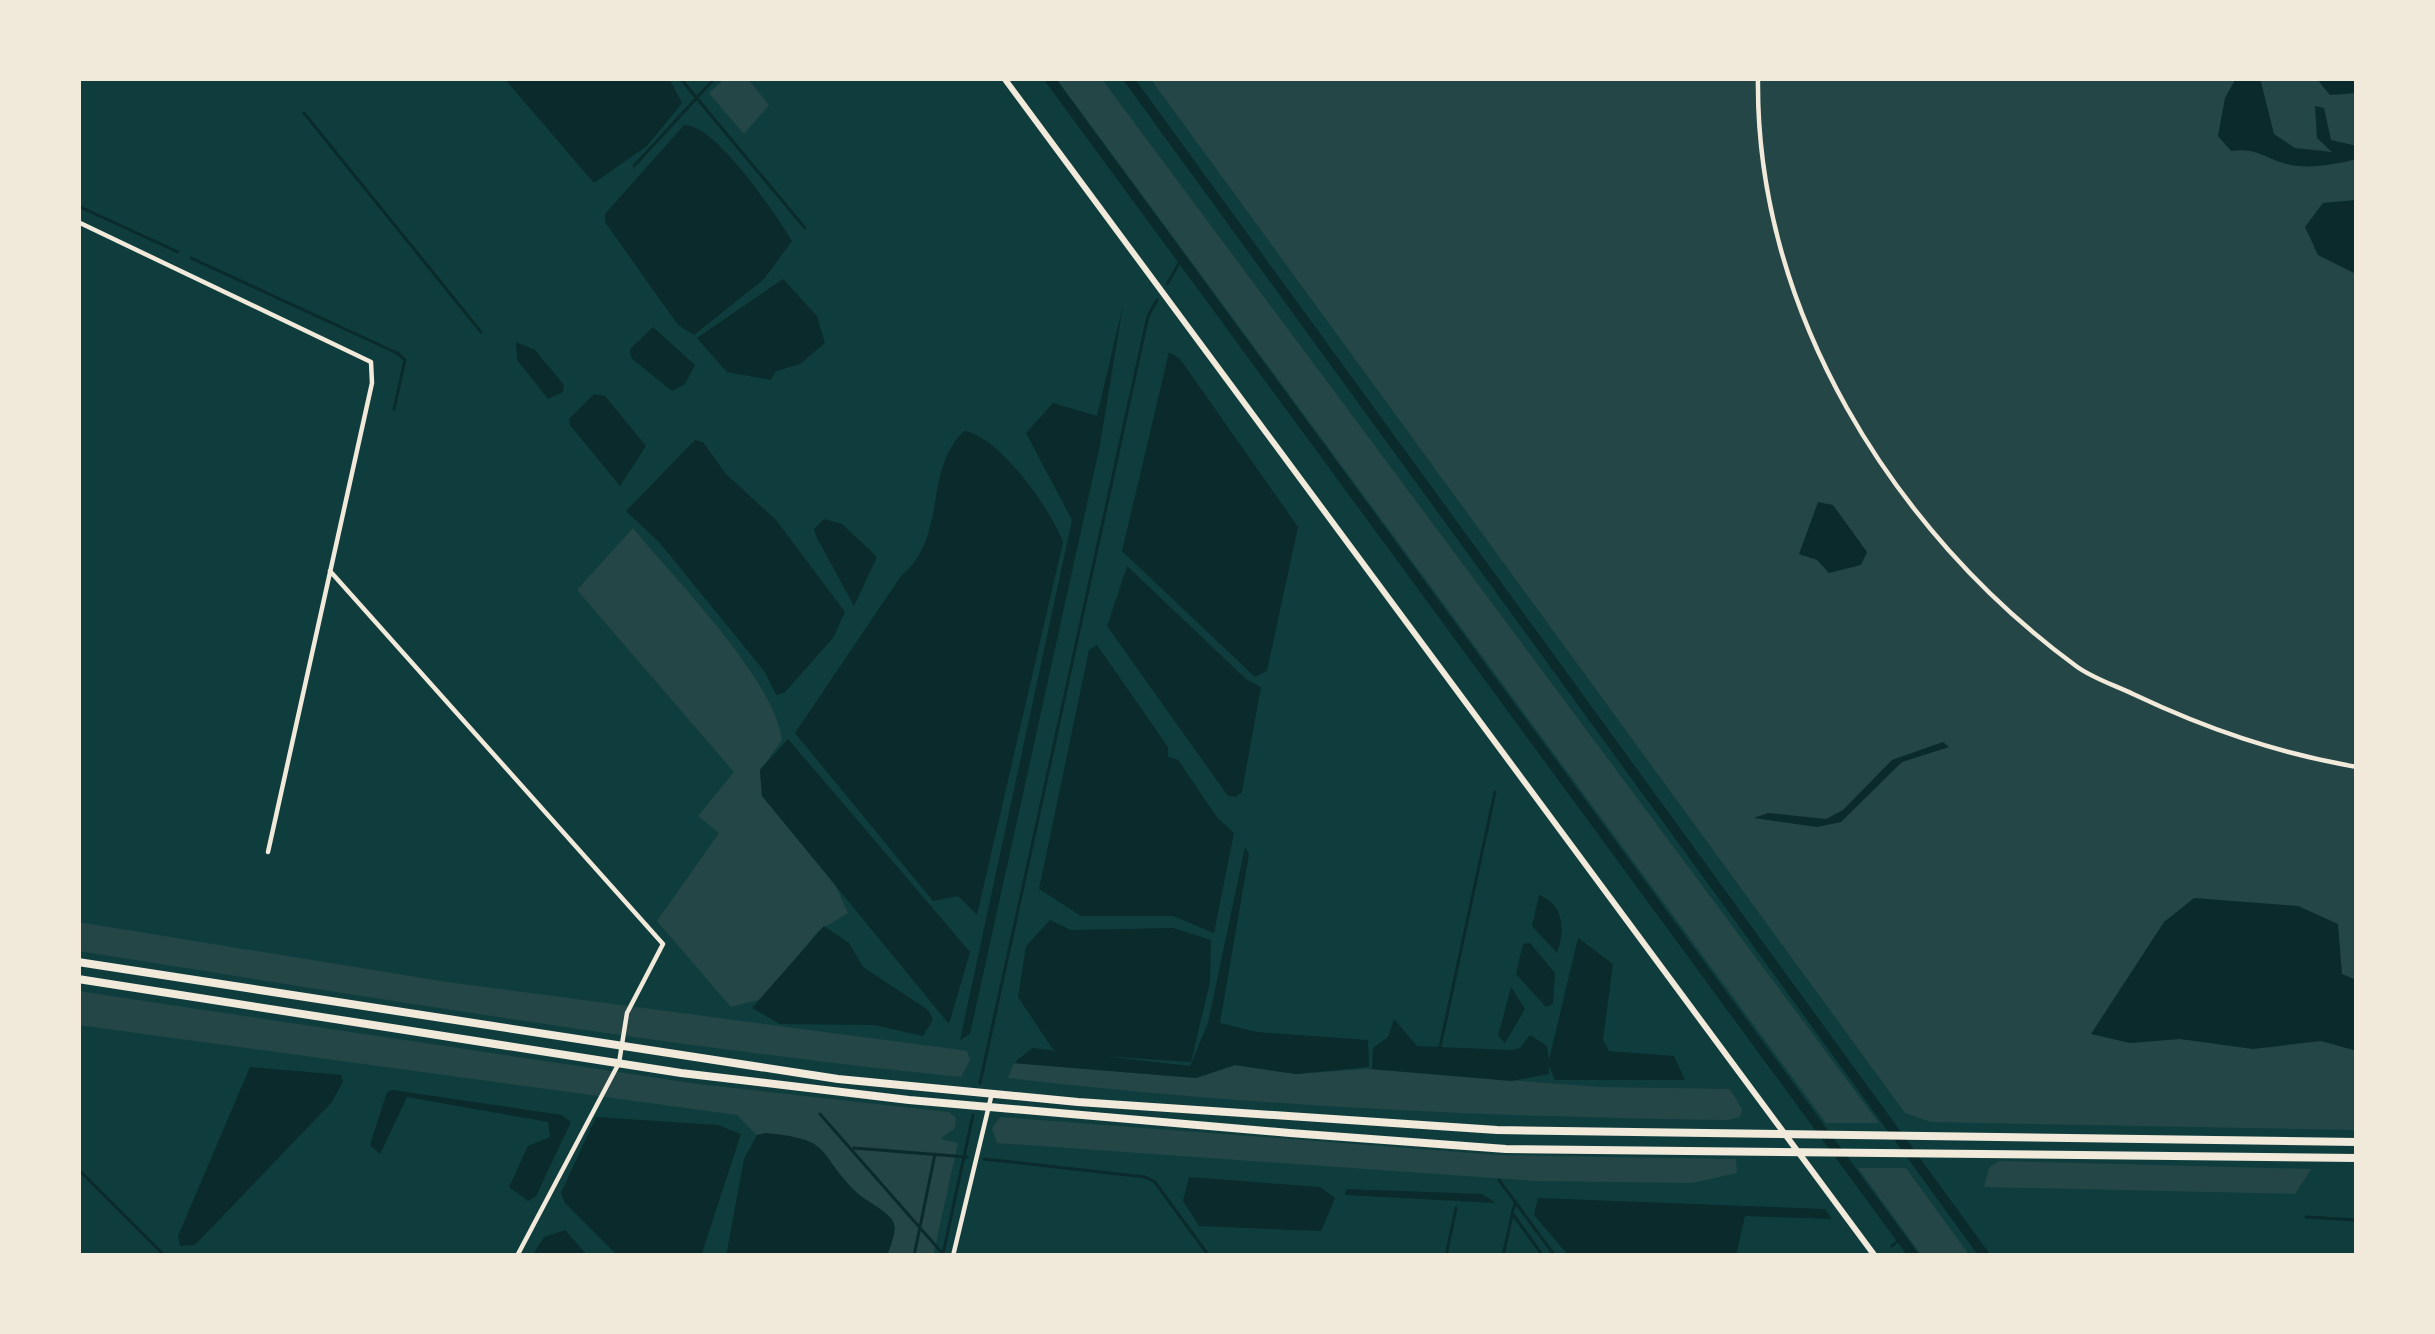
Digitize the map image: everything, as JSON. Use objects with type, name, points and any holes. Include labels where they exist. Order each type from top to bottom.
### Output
[{"type":"highway","points":[[78,962],[622,1047],[992,1094],[1497,1130],[2357,1142]]},
{"type":"highway","points":[[78,979],[619,1064],[987,1107],[1507,1149],[2357,1158]]},
{"type":"street","points":[[1004,78],[1875,1256]]},
{"type":"street","points":[[1757,78],[1768,217],[1807,330],[1871,451],[1981,583],[2078,668],[2274,753],[2357,767]]},
{"type":"street","points":[[78,222],[367,356],[372,383],[268,853]]},
{"type":"street","points":[[331,572],[663,944],[627,1013],[619,1064],[517,1256]]},
{"type":"street","points":[[953,1256],[992,1094]]},
{"type":"shaded area","points":[[504,78],[669,78],[682,103],[647,146],[594,183]]},
{"type":"shaded area","points":[[725,78],[747,78],[769,105],[744,134],[709,93]]},
{"type":"shaded area","points":[[1056,78],[1101,78],[1879,1123],[1826,1123]]},
{"type":"shaded area","points":[[1150,78],[2357,78],[2357,1130],[1931,1122],[1905,1113]]},
{"type":"shaded area","points":[[2236,78],[2260,78],[2274,134],[2295,148],[2332,152],[2317,138],[2315,106],[2324,108],[2331,140],[2357,146],[2357,159],[2304,166],[2254,152],[2231,151],[2218,136],[2225,98]]},
{"type":"shaded area","points":[[2316,78],[2357,79],[2357,93],[2330,95]]},
{"type":"shaded area","points":[[684,125],[697,129],[728,154],[792,241],[764,279],[694,335],[678,325],[605,222],[605,214]]},
{"type":"shaded area","points":[[2357,200],[2356,274],[2318,255],[2305,227],[2323,203]]},
{"type":"shaded area","points":[[783,279],[817,316],[825,343],[800,364],[776,371],[771,380],[727,372],[697,338]]},
{"type":"shaded area","points":[[1123,305],[1100,445],[970,1034],[960,1040],[1072,520],[1026,433],[1053,403],[1097,416]]},
{"type":"shaded area","points":[[653,327],[695,365],[685,384],[672,391],[631,358],[630,349]]},
{"type":"shaded area","points":[[516,342],[535,350],[564,385],[563,392],[548,399],[517,360]]},
{"type":"shaded area","points":[[1169,352],[1180,359],[1298,527],[1267,671],[1255,677],[1122,551]]},
{"type":"shaded area","points":[[594,394],[605,396],[646,446],[620,486],[570,425],[569,419]]},
{"type":"shaded area","points":[[964,431],[1007,459],[1035,493],[1063,542],[977,915],[958,896],[933,901],[795,733],[916,560],[931,524],[943,465]]},
{"type":"shaded area","points":[[695,440],[703,442],[725,473],[776,520],[845,612],[833,638],[784,693],[776,695],[765,672],[659,542],[626,511]]},
{"type":"shaded area","points":[[1818,502],[1833,505],[1867,552],[1861,565],[1829,573],[1817,560],[1799,554]]},
{"type":"shaded area","points":[[824,519],[842,524],[877,557],[854,606],[816,536],[814,529]]},
{"type":"shaded area","points":[[633,528],[720,630],[761,688],[782,740],[760,770],[762,796],[831,876],[848,913],[818,931],[766,998],[731,1007],[657,921],[719,833],[698,816],[734,772],[577,590]]},
{"type":"shaded area","points":[[1127,566],[1246,679],[1261,687],[1242,792],[1236,797],[1228,796],[1107,626]]},
{"type":"shaded area","points":[[1097,645],[1168,747],[1168,757],[1178,760],[1217,817],[1234,833],[1214,933],[1173,916],[1081,916],[1039,889],[1089,650]]},
{"type":"shaded area","points":[[788,739],[970,952],[949,1024],[762,796],[760,770]]},
{"type":"shaded area","points":[[1943,742],[1949,747],[1902,762],[1841,822],[1817,827],[1754,818],[1768,813],[1826,819],[1843,810],[1892,760]]},
{"type":"shaded area","points":[[1245,847],[1249,854],[1220,1023],[1257,1032],[1368,1040],[1369,1067],[1296,1074],[1235,1065],[1196,1078],[1014,1063],[1032,1048],[1190,1066],[1208,1023]]},
{"type":"shaded area","points":[[1539,895],[1554,905],[1561,919],[1557,953],[1532,926]]},
{"type":"shaded area","points":[[2194,898],[2298,906],[2338,924],[2342,974],[2357,980],[2357,1051],[2321,1041],[2253,1049],[2180,1039],[2130,1043],[2091,1034],[2164,922]]},
{"type":"shaded area","points":[[1050,920],[1071,930],[1173,928],[1211,940],[1210,982],[1191,1062],[1059,1053],[1052,1048],[1018,997],[1026,946]]},
{"type":"shaded area","points":[[78,922],[447,982],[967,1051],[970,1060],[961,1077],[739,1051],[408,1003],[78,951]]},
{"type":"shaded area","points":[[824,926],[849,943],[863,967],[928,1010],[933,1019],[923,1036],[874,1025],[780,1024],[752,1008]]},
{"type":"shaded area","points":[[1578,938],[1613,964],[1603,1040],[1609,1051],[1674,1056],[1685,1080],[1555,1080],[1549,1066],[1549,1074],[1511,1081],[1372,1069],[1373,1048],[1388,1037],[1394,1019],[1417,1046],[1510,1050],[1520,1048],[1530,1035],[1547,1046],[1549,1060]]},
{"type":"shaded area","points":[[1530,943],[1555,973],[1553,1004],[1546,1007],[1516,974],[1523,944]]},
{"type":"shaded area","points":[[1511,987],[1525,1009],[1505,1043],[1498,1036]]},
{"type":"shaded area","points":[[78,991],[698,1084],[949,1112],[956,1118],[955,1128],[940,1139],[958,1143],[933,1256],[887,1256],[895,1229],[892,1219],[766,1133],[757,1135],[737,1115],[78,1025]]},
{"type":"shaded area","points":[[1014,1063],[1196,1078],[1235,1065],[1296,1074],[1366,1069],[1599,1087],[1730,1089],[1742,1109],[1740,1117],[1728,1120],[1277,1103],[1008,1078]]},
{"type":"shaded area","points":[[250,1067],[341,1075],[343,1082],[331,1103],[195,1245],[180,1246],[178,1236]]},
{"type":"shaded area","points":[[387,1092],[562,1115],[571,1122],[536,1196],[528,1201],[509,1187],[528,1146],[550,1137],[548,1122],[407,1097],[380,1154],[370,1145]]},
{"type":"shaded area","points":[[596,1117],[718,1125],[741,1134],[701,1256],[618,1256],[565,1203],[561,1193]]},
{"type":"shaded area","points":[[1000,1117],[1498,1155],[1736,1159],[1737,1173],[1692,1183],[1535,1181],[997,1143],[992,1128]]},
{"type":"shaded area","points":[[757,1135],[803,1139],[821,1149],[855,1191],[889,1216],[895,1228],[887,1256],[726,1256],[744,1159]]},
{"type":"shaded area","points":[[1999,1161],[2311,1169],[2295,1194],[1984,1187],[1989,1168]]},
{"type":"shaded area","points":[[1858,1168],[1906,1168],[1970,1256],[1922,1256]]},
{"type":"shaded area","points":[[1189,1177],[1320,1187],[1335,1198],[1321,1231],[1199,1226],[1183,1201]]},
{"type":"shaded area","points":[[1346,1189],[1482,1194],[1496,1203],[1345,1195]]},
{"type":"shaded area","points":[[1538,1198],[1825,1209],[1832,1219],[1745,1216],[1736,1256],[1569,1256],[1534,1215]]},
{"type":"shaded area","points":[[565,1230],[588,1256],[532,1256],[544,1237]]},
{"type":"waterway","points":[[680,78],[805,228]]},
{"type":"waterway","points":[[634,166],[715,78]]},
{"type":"waterway","points":[[1049,78],[1914,1256]]},
{"type":"waterway","points":[[1128,78],[1985,1256]]},
{"type":"waterway","points":[[304,113],[481,332]]},
{"type":"waterway","points":[[78,206],[178,252]]},
{"type":"waterway","points":[[191,258],[397,353],[405,360],[394,409]]},
{"type":"waterway","points":[[1167,284],[1182,258]]},
{"type":"waterway","points":[[980,1083],[1148,316],[1157,300]]},
{"type":"waterway","points":[[1440,1047],[1495,792]]},
{"type":"waterway","points":[[820,1114],[943,1254]]},
{"type":"waterway","points":[[943,1254],[973,1115]]},
{"type":"waterway","points":[[854,1148],[967,1157]]},
{"type":"waterway","points":[[914,1256],[935,1154]]},
{"type":"waterway","points":[[984,1159],[1145,1177],[1154,1181],[1209,1256]]},
{"type":"waterway","points":[[78,1169],[165,1256]]},
{"type":"waterway","points":[[1499,1180],[1555,1256]]},
{"type":"waterway","points":[[1515,1204],[1512,1213],[1543,1256]]},
{"type":"waterway","points":[[1446,1256],[1456,1208]]},
{"type":"waterway","points":[[1503,1256],[1512,1215]]},
{"type":"waterway","points":[[2306,1217],[2357,1220]]},
{"type":"waterway","points":[[1892,1246],[1901,1238]]}]
